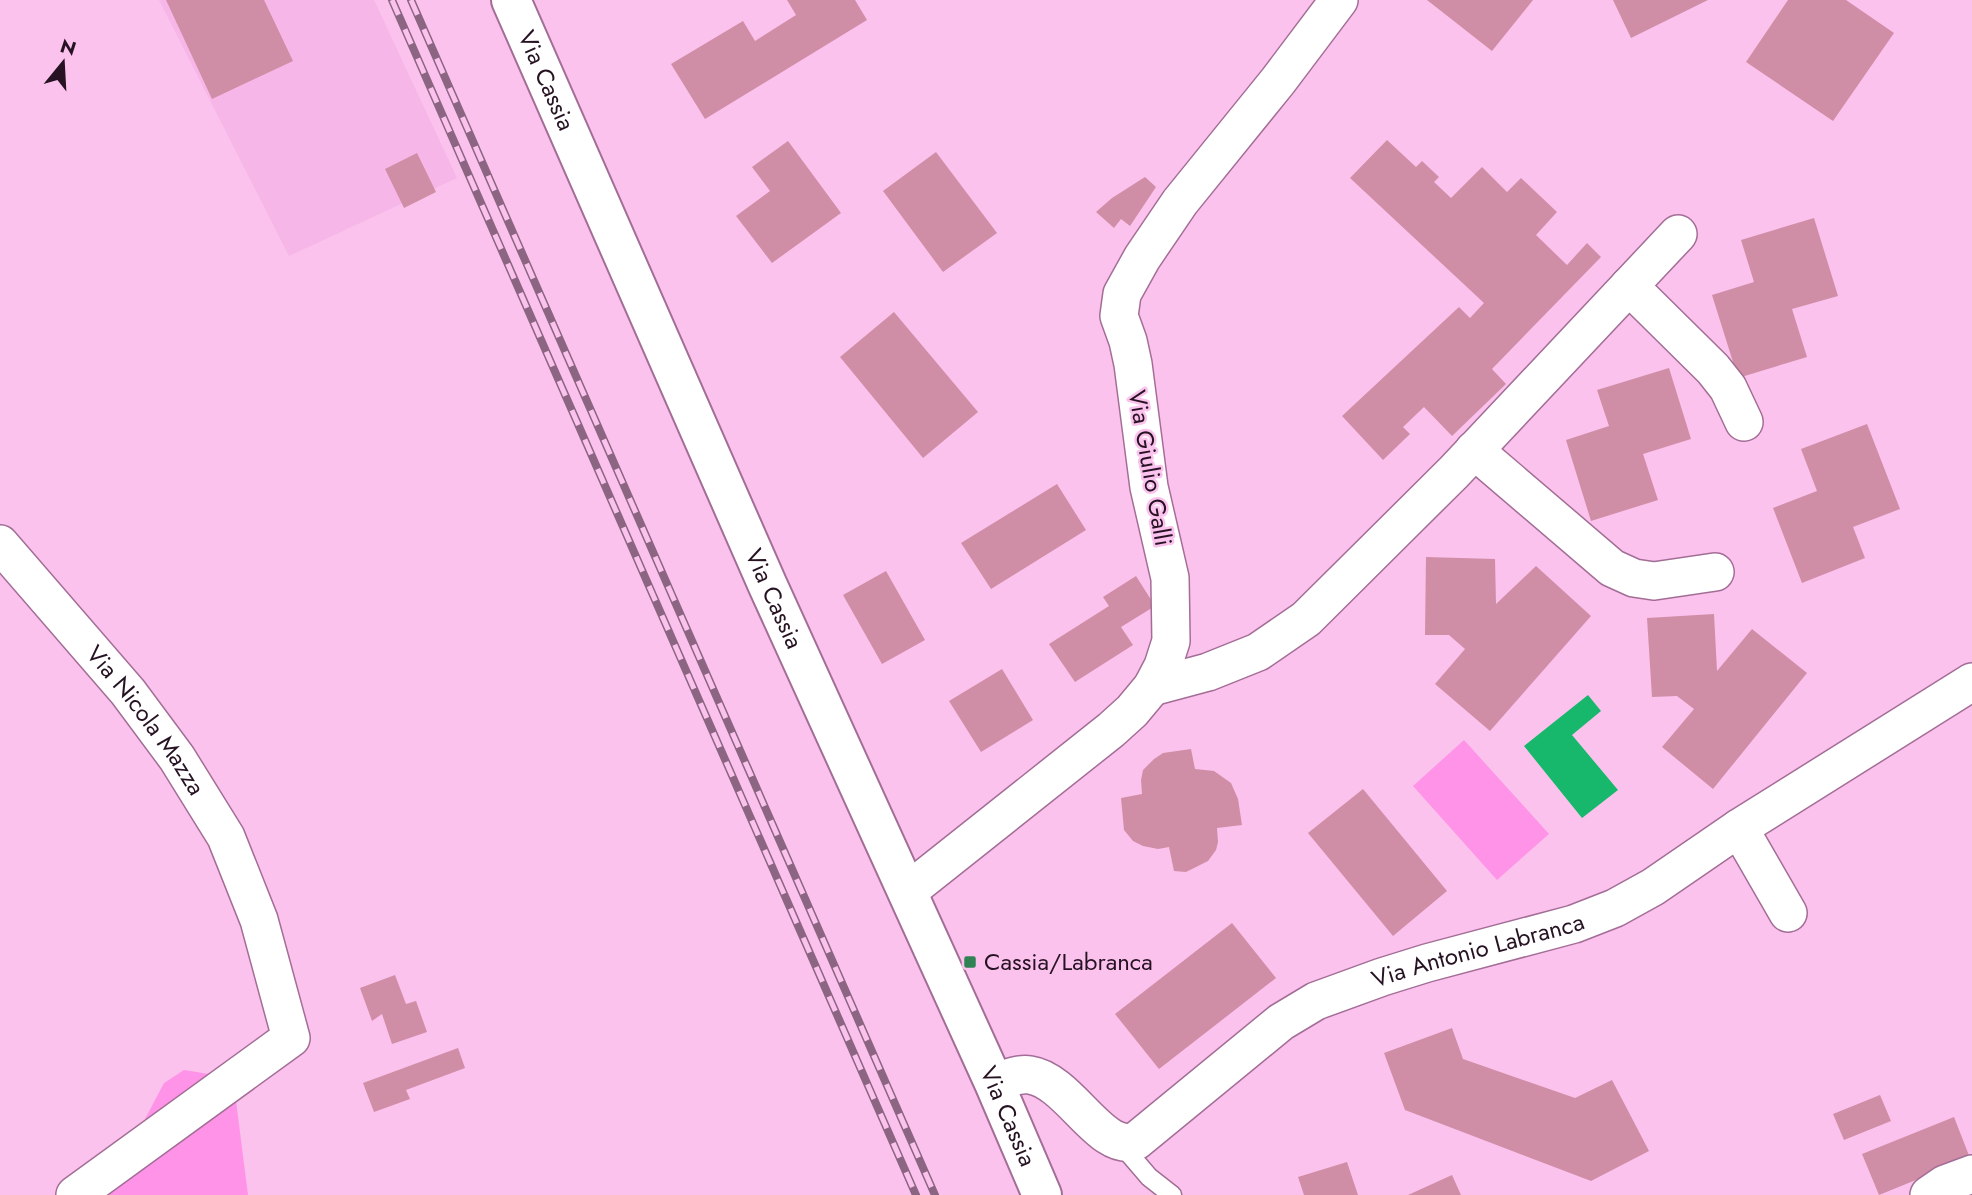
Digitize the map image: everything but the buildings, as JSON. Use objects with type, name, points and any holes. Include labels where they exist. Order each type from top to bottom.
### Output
[{"type":"main road","name":"Via Cassia","points":[[511,0],[768,586],[994,1083],[1042,1195]]},
{"type":"street","name":"Via Giulio Galli","points":[[907,892],[1111,730],[1152,687],[1163,666],[1171,641],[1170,578],[1149,487],[1133,364],[1119,316],[1122,294],[1142,258],[1180,202],[1278,81],[1339,0]]},
{"type":"street","points":[[1152,687],[1208,672],[1258,652],[1306,619],[1474,450],[1678,233]]},
{"type":"street","points":[[1629,286],[1713,369],[1728,388],[1744,422]]},
{"type":"street","points":[[1474,450],[1612,568],[1634,578],[1654,581],[1715,572]]},
{"type":"street","name":"Via Nicola Mazza","points":[[0,544],[128,692],[177,758],[226,837],[259,920],[291,1038],[75,1195]]},
{"type":"street","name":"Via Antonio Labranca","points":[[1119,1142],[1136,1141],[1281,1022],[1315,1001],[1427,963],[1574,924],[1615,908],[1653,887],[1739,828],[1972,682]]},
{"type":"street","points":[[1739,828],[1788,913]]},
{"type":"street","points":[[994,1083],[1018,1075],[1030,1075],[1045,1080],[1060,1089],[1104,1134],[1119,1142]]},
{"type":"street","points":[[1929,1195],[1945,1184],[1972,1174]]},
{"type":"lane","points":[[1119,1142],[1149,1177],[1172,1195]]},
{"type":"shaded area","points":[[159,0],[374,0],[457,178],[289,256]]},
{"type":"shaded area","points":[[1588,695],[1601,711],[1572,735],[1618,790],[1582,818],[1524,746]]},
{"type":"shaded area","points":[[1464,740],[1549,834],[1497,880],[1413,786]]},
{"type":"shaded area","points":[[184,1070],[209,1074],[235,1093],[248,1195],[105,1195],[164,1083]]},
{"type":"railway","points":[[392,0],[916,1195]]},
{"type":"railway","points":[[411,0],[935,1195]]},
{"type":"place","name":"Cassia/Labranca","points":[[970,962]]}]
